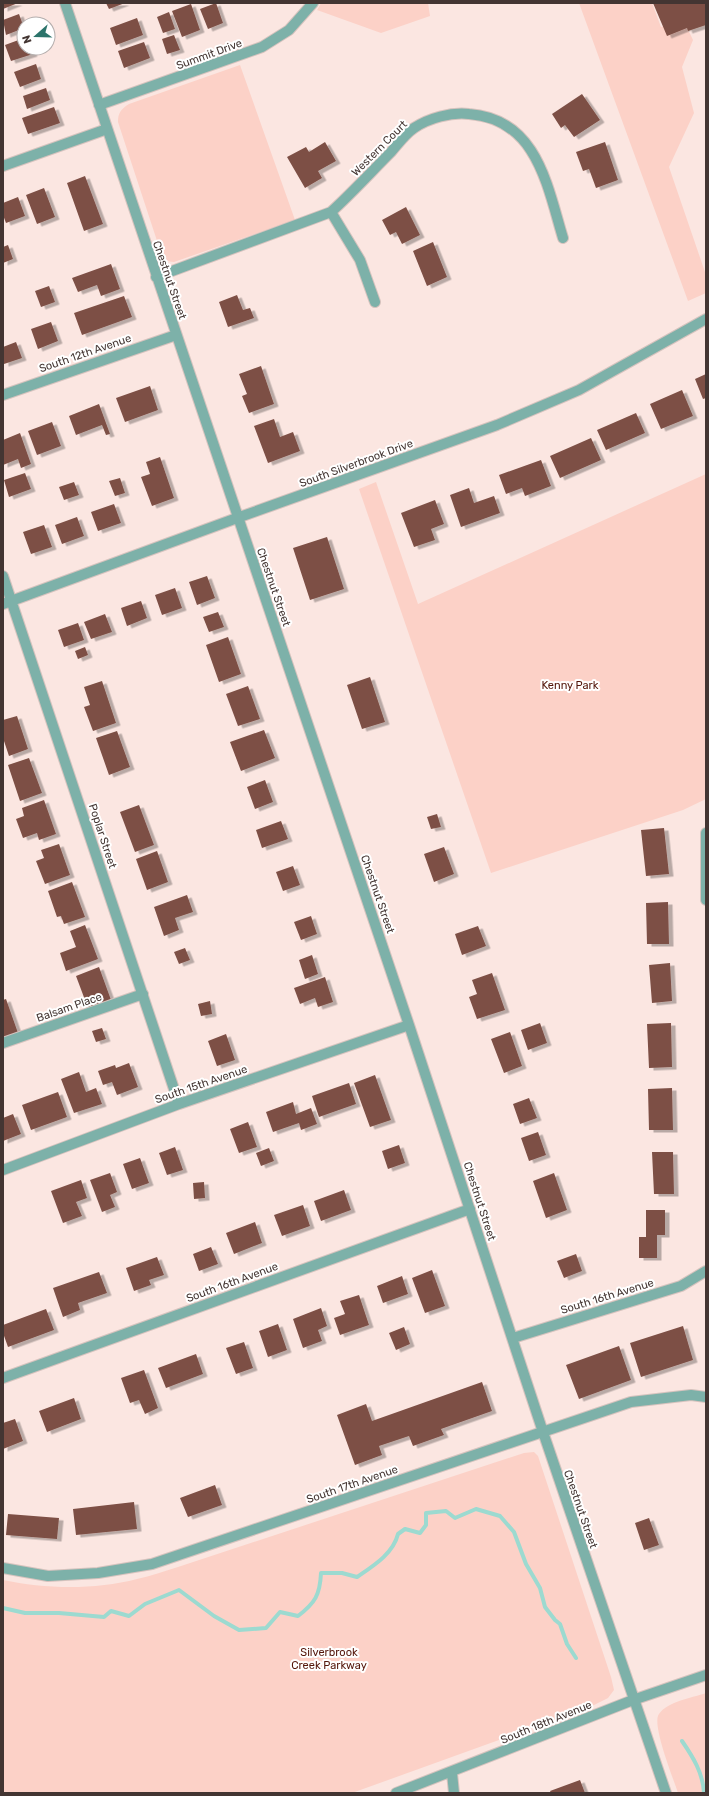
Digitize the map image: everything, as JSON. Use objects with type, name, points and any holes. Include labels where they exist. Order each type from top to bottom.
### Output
[{"type":"street","name":"Chestnut Street","points":[[65,3],[409,1025],[543,1432],[666,1793]]},
{"type":"street","name":"Summit Drive","points":[[99,105],[262,47],[289,30],[313,3]]},
{"type":"street","name":"Western Court","points":[[156,277],[331,212],[414,128],[453,113],[485,115],[510,126],[522,138],[535,156],[543,172],[563,238]]},
{"type":"street","points":[[3,166],[107,129]]},
{"type":"street","points":[[331,212],[360,260],[375,302]]},
{"type":"street","name":"South Silverbrook Drive","points":[[8,603],[238,518],[497,425],[579,390],[706,320]]},
{"type":"street","name":"South 12th Avenue","points":[[3,395],[176,335]]},
{"type":"street","name":"Poplar Street","points":[[3,576],[8,603],[143,994],[179,1104]]},
{"type":"street","points":[[706,835],[706,900]]},
{"type":"street","name":"Balsam Place","points":[[3,1043],[143,994]]},
{"type":"street","name":"South 15th Avenue","points":[[3,1170],[179,1104],[409,1025]]},
{"type":"street","name":"South 16th Avenue","points":[[3,1378],[470,1209]]},
{"type":"street","name":"South 16th Avenue","points":[[513,1338],[681,1286],[706,1271]]},
{"type":"street","name":"South 17th Avenue","points":[[3,1568],[48,1576],[98,1573],[152,1564],[631,1402],[691,1395],[706,1397]]},
{"type":"street","name":"South 18th Avenue","points":[[396,1793],[452,1773],[634,1700],[706,1675]]},
{"type":"street","points":[[452,1773],[454,1793]]},
{"type":"green space","points":[[321,3],[428,3],[430,16],[381,33],[317,10]]},
{"type":"green space","points":[[579,3],[652,3],[661,27],[683,19],[693,40],[682,67],[694,113],[669,167],[706,275],[706,293],[688,301]]},
{"type":"green space","points":[[240,65],[295,220],[174,262],[168,261],[161,253],[118,122],[119,114],[129,104]]},
{"type":"green space","name":"Kenny Park","points":[[706,474],[706,799],[683,810],[491,873],[359,489],[376,482],[418,604]]},
{"type":"green space","name":"Silverbrook Creek Parkway","points":[[534,1452],[538,1456],[611,1677],[614,1690],[608,1698],[588,1708],[352,1793],[3,1793],[3,1580],[53,1587],[87,1587],[121,1583],[142,1578],[524,1453]]},
{"type":"green space","points":[[706,1693],[706,1793],[678,1793],[660,1740],[657,1720],[659,1714],[668,1706],[681,1700]]},
{"type":"building","points":[[3,3],[18,3],[3,9]]},
{"type":"building","points":[[106,3],[125,3],[109,9]]},
{"type":"building","points":[[216,3],[223,23],[208,29],[200,9]]},
{"type":"building","points":[[653,3],[706,3],[706,25],[688,31],[687,28],[667,36]]},
{"type":"building","points":[[191,4],[200,30],[182,37],[172,11]]},
{"type":"building","points":[[169,12],[175,29],[163,33],[157,17]]},
{"type":"building","points":[[19,14],[20,16],[16,16],[16,31],[6,35],[3,20]]},
{"type":"building","points":[[137,18],[143,35],[116,45],[110,28]]},
{"type":"building","points":[[174,35],[180,50],[167,54],[162,39]]},
{"type":"building","points":[[16,41],[16,56],[27,56],[11,61],[5,45]]},
{"type":"building","points":[[144,42],[150,58],[124,68],[118,51]]},
{"type":"building","points":[[36,64],[41,79],[20,87],[14,72]]},
{"type":"building","points":[[46,88],[50,100],[27,109],[23,96]]},
{"type":"building","points":[[582,94],[600,120],[574,137],[565,125],[561,128],[552,114]]},
{"type":"building","points":[[54,107],[60,123],[28,134],[22,118]]},
{"type":"building","points":[[325,142],[336,161],[318,171],[322,178],[305,188],[287,157],[306,147],[309,152]]},
{"type":"building","points":[[605,142],[618,180],[596,188],[589,169],[583,171],[576,152]]},
{"type":"building","points":[[85,176],[103,224],[84,231],[67,183]]},
{"type":"building","points":[[44,188],[55,217],[37,224],[26,195]]},
{"type":"building","points":[[18,197],[25,216],[6,223],[3,215],[3,203]]},
{"type":"building","points":[[406,207],[420,235],[402,244],[396,232],[390,235],[382,220]]},
{"type":"building","points":[[433,242],[447,277],[427,286],[413,251]]},
{"type":"building","points":[[8,245],[13,259],[3,263],[3,247]]},
{"type":"building","points":[[111,264],[120,289],[101,296],[97,285],[78,292],[72,278]]},
{"type":"building","points":[[49,286],[55,302],[41,307],[35,291]]},
{"type":"building","points":[[237,295],[243,310],[250,308],[254,318],[228,327],[219,302]]},
{"type":"building","points":[[124,296],[132,317],[82,335],[74,313]]},
{"type":"building","points":[[51,322],[58,341],[38,349],[31,329]]},
{"type":"building","points":[[16,342],[22,358],[4,364],[3,347]]},
{"type":"building","points":[[261,366],[274,404],[249,413],[242,396],[247,394],[239,374]]},
{"type":"building","points":[[706,374],[706,398],[703,399],[695,379]]},
{"type":"building","points":[[150,386],[158,410],[125,422],[116,398]]},
{"type":"building","points":[[682,390],[693,416],[661,429],[650,404]]},
{"type":"building","points":[[99,404],[110,434],[106,435],[102,425],[76,435],[69,416]]},
{"type":"building","points":[[636,413],[645,433],[606,450],[597,430]]},
{"type":"building","points":[[274,419],[280,437],[293,432],[300,451],[268,463],[254,426]]},
{"type":"building","points":[[52,422],[61,446],[37,455],[28,431]]},
{"type":"building","points":[[20,433],[31,464],[21,468],[18,459],[3,465],[3,440]]},
{"type":"building","points":[[591,438],[601,460],[560,478],[550,456]]},
{"type":"building","points":[[160,457],[174,498],[152,506],[141,477],[150,474],[146,462]]},
{"type":"building","points":[[541,460],[551,486],[525,496],[522,488],[506,494],[499,475]]},
{"type":"building","points":[[25,473],[31,489],[9,497],[4,480]]},
{"type":"building","points":[[120,478],[125,493],[115,496],[109,481]]},
{"type":"building","points":[[74,482],[79,495],[64,500],[59,487]]},
{"type":"building","points":[[469,488],[474,503],[494,496],[500,513],[461,527],[450,495]]},
{"type":"building","points":[[435,500],[444,524],[431,529],[435,540],[414,547],[401,513]]},
{"type":"building","points":[[114,504],[121,523],[98,531],[91,512]]},
{"type":"building","points":[[77,517],[84,536],[62,544],[55,525]]},
{"type":"building","points":[[44,525],[52,547],[31,554],[23,532]]},
{"type":"building","points":[[327,537],[344,589],[310,600],[293,548]]},
{"type":"building","points":[[207,576],[215,598],[197,605],[189,582]]},
{"type":"building","points":[[175,588],[182,608],[162,615],[155,595]]},
{"type":"building","points":[[141,601],[147,618],[127,626],[121,608]]},
{"type":"building","points":[[218,612],[224,627],[209,632],[203,617]]},
{"type":"building","points":[[105,614],[112,632],[91,639],[84,622]]},
{"type":"building","points":[[78,623],[84,640],[64,647],[58,630]]},
{"type":"building","points":[[228,637],[241,674],[219,682],[206,645]]},
{"type":"building","points":[[85,647],[88,655],[78,659],[75,651]]},
{"type":"building","points":[[370,677],[385,722],[362,729],[347,685]]},
{"type":"building","points":[[102,681],[116,723],[93,731],[84,707],[90,705],[84,687]]},
{"type":"building","points":[[248,686],[260,719],[238,726],[226,694]]},
{"type":"building","points":[[17,716],[28,749],[9,756],[3,738],[3,720]]},
{"type":"building","points":[[264,730],[275,758],[241,771],[230,742]]},
{"type":"building","points":[[117,731],[130,767],[109,775],[96,738]]},
{"type":"building","points":[[29,758],[42,793],[20,801],[8,765]]},
{"type":"building","points":[[265,780],[273,802],[255,809],[247,787]]},
{"type":"building","points":[[44,800],[56,834],[39,840],[37,833],[23,838],[16,819],[24,816],[22,808]]},
{"type":"building","points":[[139,805],[154,845],[135,852],[120,812]]},
{"type":"building","points":[[437,814],[441,827],[431,829],[427,817]]},
{"type":"building","points":[[281,821],[288,839],[262,848],[256,830]]},
{"type":"building","points":[[664,828],[669,874],[646,876],[641,830]]},
{"type":"building","points":[[59,844],[70,875],[45,884],[36,861],[44,858],[41,850]]},
{"type":"building","points":[[444,847],[454,874],[434,882],[424,854]]},
{"type":"building","points":[[157,851],[168,882],[147,890],[136,859]]},
{"type":"building","points":[[293,866],[300,885],[283,891],[276,872]]},
{"type":"building","points":[[72,882],[85,917],[64,924],[61,916],[57,917],[48,891]]},
{"type":"building","points":[[187,895],[193,912],[175,918],[179,930],[164,936],[154,907]]},
{"type":"building","points":[[668,902],[669,944],[647,944],[646,903]]},
{"type":"building","points":[[311,916],[317,934],[301,940],[294,922]]},
{"type":"building","points":[[85,925],[98,959],[66,971],[60,953],[76,947],[70,931]]},
{"type":"building","points":[[478,926],[486,946],[462,955],[455,934]]},
{"type":"building","points":[[185,948],[190,960],[179,964],[174,952]]},
{"type":"building","points":[[312,955],[318,974],[305,979],[299,960]]},
{"type":"building","points":[[670,963],[672,1001],[652,1003],[649,965]]},
{"type":"building","points":[[99,967],[111,1000],[88,1008],[76,976]]},
{"type":"building","points":[[492,973],[505,1010],[477,1019],[469,997],[477,994],[472,980]]},
{"type":"building","points":[[325,977],[333,1002],[318,1007],[315,998],[300,1004],[294,988]]},
{"type":"building","points":[[6,999],[18,1033],[3,1038],[3,1000]]},
{"type":"building","points":[[210,1001],[212,1014],[201,1016],[198,1004]]},
{"type":"building","points":[[540,1023],[547,1043],[528,1050],[521,1030]]},
{"type":"building","points":[[671,1023],[672,1067],[649,1068],[647,1024]]},
{"type":"building","points":[[102,1028],[106,1039],[96,1042],[92,1031]]},
{"type":"building","points":[[510,1032],[522,1066],[504,1073],[491,1039]]},
{"type":"building","points":[[226,1034],[235,1060],[217,1066],[208,1041]]},
{"type":"building","points":[[129,1063],[138,1087],[117,1095],[112,1082],[103,1085],[98,1071],[115,1065],[116,1068]]},
{"type":"building","points":[[79,1072],[86,1092],[96,1088],[102,1104],[74,1113],[61,1079]]},
{"type":"building","points":[[375,1075],[391,1120],[370,1127],[354,1083]]},
{"type":"building","points":[[349,1083],[356,1104],[319,1117],[312,1096]]},
{"type":"building","points":[[672,1088],[673,1130],[649,1130],[648,1089]]},
{"type":"building","points":[[58,1092],[67,1117],[31,1130],[22,1105]]},
{"type":"building","points":[[529,1098],[537,1118],[520,1124],[513,1104]]},
{"type":"building","points":[[293,1102],[296,1114],[311,1108],[317,1124],[301,1130],[299,1123],[273,1132],[266,1112]]},
{"type":"building","points":[[13,1114],[21,1134],[3,1141],[3,1118]]},
{"type":"building","points":[[248,1122],[257,1147],[239,1153],[230,1129]]},
{"type":"building","points":[[538,1132],[546,1155],[529,1161],[521,1138]]},
{"type":"building","points":[[399,1145],[405,1163],[388,1169],[382,1151]]},
{"type":"building","points":[[175,1147],[183,1170],[167,1175],[159,1153]]},
{"type":"building","points":[[269,1148],[274,1161],[261,1166],[256,1153]]},
{"type":"building","points":[[652,1152],[673,1152],[674,1194],[654,1194]]},
{"type":"building","points":[[140,1158],[149,1183],[132,1189],[123,1164]]},
{"type":"building","points":[[110,1173],[117,1192],[110,1195],[115,1207],[102,1212],[90,1180]]},
{"type":"building","points":[[554,1173],[567,1210],[546,1218],[533,1181]]},
{"type":"building","points":[[81,1180],[87,1198],[76,1202],[82,1216],[63,1223],[51,1191]]},
{"type":"building","points":[[204,1182],[205,1198],[194,1199],[193,1183]]},
{"type":"building","points":[[344,1190],[351,1210],[321,1221],[314,1201]]},
{"type":"building","points":[[303,1205],[310,1226],[282,1236],[274,1215]]},
{"type":"building","points":[[646,1210],[665,1210],[665,1235],[657,1235],[657,1258],[639,1258],[639,1237],[646,1237]]},
{"type":"building","points":[[255,1222],[262,1243],[234,1254],[226,1233]]},
{"type":"building","points":[[211,1247],[218,1264],[199,1271],[193,1254]]},
{"type":"building","points":[[576,1254],[582,1271],[564,1278],[557,1261]]},
{"type":"building","points":[[157,1257],[164,1275],[149,1280],[151,1285],[134,1291],[126,1268]]},
{"type":"building","points":[[432,1270],[445,1306],[425,1313],[412,1278]]},
{"type":"building","points":[[99,1272],[107,1293],[78,1303],[80,1310],[63,1317],[53,1288]]},
{"type":"building","points":[[402,1276],[408,1294],[383,1303],[377,1286]]},
{"type":"building","points":[[359,1295],[369,1325],[340,1335],[334,1318],[345,1314],[340,1301]]},
{"type":"building","points":[[321,1308],[327,1326],[318,1330],[322,1341],[303,1348],[293,1319]]},
{"type":"building","points":[[46,1309],[54,1330],[8,1347],[3,1333],[3,1325]]},
{"type":"building","points":[[278,1324],[287,1350],[268,1357],[259,1331]]},
{"type":"building","points":[[683,1326],[693,1360],[641,1377],[630,1343]]},
{"type":"building","points":[[404,1327],[410,1344],[396,1350],[389,1333]]},
{"type":"building","points":[[244,1342],[253,1368],[236,1374],[226,1348]]},
{"type":"building","points":[[619,1346],[631,1380],[579,1399],[566,1365]]},
{"type":"building","points":[[196,1354],[203,1374],[166,1388],[158,1368]]},
{"type":"building","points":[[144,1370],[158,1408],[145,1414],[139,1400],[130,1403],[121,1378]]},
{"type":"building","points":[[482,1382],[492,1411],[441,1429],[444,1435],[413,1446],[409,1436],[379,1446],[382,1455],[355,1465],[337,1415],[366,1404],[372,1421]]},
{"type":"building","points":[[74,1398],[81,1419],[47,1432],[39,1411]]},
{"type":"building","points":[[15,1419],[23,1441],[3,1449],[3,1423]]},
{"type":"building","points":[[215,1485],[222,1505],[188,1517],[180,1498]]},
{"type":"building","points":[[134,1502],[137,1529],[76,1535],[73,1509]]},
{"type":"building","points":[[8,1514],[59,1518],[57,1539],[6,1535]]},
{"type":"building","points":[[649,1518],[659,1545],[644,1550],[635,1523]]},
{"type":"building","points":[[580,1780],[585,1793],[551,1793],[550,1791]]},
{"type":"waterway","points":[[3,1608],[25,1613],[59,1613],[104,1617],[111,1611],[129,1616],[145,1604],[179,1590],[214,1616],[239,1630],[266,1628],[280,1612],[298,1616],[309,1607],[318,1593],[321,1573],[342,1573],[357,1577],[382,1559],[392,1548],[398,1534],[405,1529],[420,1533],[426,1525],[426,1513],[446,1511],[455,1518],[476,1509],[500,1516],[514,1532],[526,1564],[540,1588],[545,1607],[560,1624],[567,1644],[576,1658]]},
{"type":"waterway","points":[[682,1741],[694,1759],[700,1772],[704,1793]]}]
